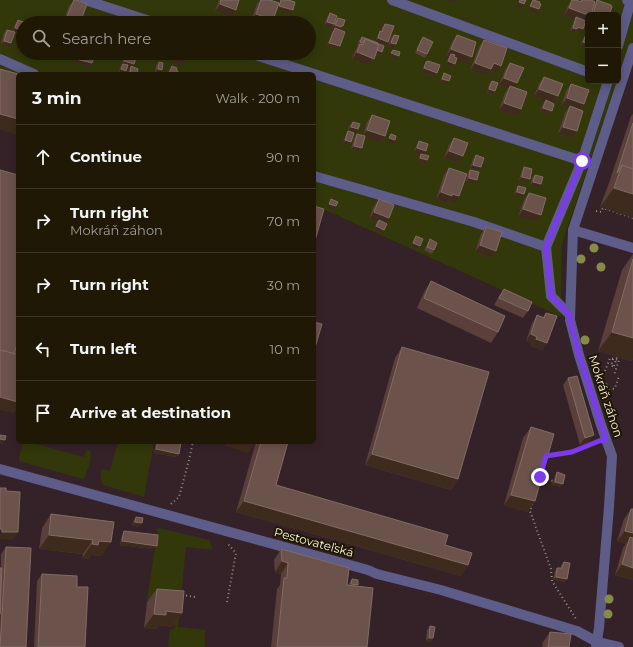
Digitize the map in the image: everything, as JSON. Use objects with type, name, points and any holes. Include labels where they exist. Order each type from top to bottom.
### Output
[{"type":"street","points":[[85,0],[134,16]]},
{"type":"street","points":[[392,0],[585,71]]},
{"type":"street","points":[[621,33],[628,2]]},
{"type":"street","name":"Mokráň záhon","points":[[597,644],[612,456],[579,355],[570,320],[573,230],[633,48]]},
{"type":"street","points":[[0,59],[29,72]]},
{"type":"street","points":[[271,60],[308,72]]},
{"type":"street","points":[[316,75],[582,161]]},
{"type":"street","points":[[570,315],[551,296],[546,247],[582,161],[607,84]]},
{"type":"street","points":[[316,177],[474,222],[546,247]]},
{"type":"street","points":[[573,230],[633,248]]},
{"type":"street","name":"Pestovateľská","points":[[0,469],[360,568],[377,574],[441,590],[577,632],[597,644],[619,647]]},
{"type":"path","points":[[596,211],[601,212],[603,208],[633,218]]},
{"type":"path","points":[[613,359],[611,366],[614,366],[617,357]]},
{"type":"path","points":[[605,371],[610,358],[619,360],[614,374]]},
{"type":"path","points":[[607,391],[615,388],[619,376]]},
{"type":"path","points":[[548,450],[546,456],[572,452],[599,441],[606,440]]},
{"type":"path","points":[[171,504],[179,497],[193,444]]},
{"type":"path","points":[[540,477],[553,481]]},
{"type":"path","points":[[534,498],[530,511],[551,569],[552,581],[578,621]]},
{"type":"path","points":[[225,541],[236,553],[227,602]]},
{"type":"path","points":[[182,595],[195,597]]},
{"type":"shaded area","points":[[630,44],[633,45],[633,647],[0,647],[0,82],[16,87],[16,444],[316,444],[316,206],[561,317],[562,244],[616,84],[621,84],[621,70]]},
{"type":"green space","points":[[0,0],[633,0],[633,45],[630,44],[621,70],[621,12],[585,12],[585,84],[616,84],[562,244],[561,317],[316,206],[316,72],[16,72],[16,75],[0,82]]},
{"type":"green space","points":[[22,444],[36,444],[84,457],[87,449],[90,450],[91,454],[88,469],[83,479],[19,461]]},
{"type":"green space","points":[[117,444],[154,444],[144,497],[103,485],[101,479],[101,469],[110,471]]},
{"type":"green space","points":[[158,528],[209,540],[213,550],[186,547],[178,627],[205,630],[205,647],[168,647],[170,629],[174,629],[176,604],[147,600]]},
{"type":"building","points":[[74,0],[87,4],[83,16],[67,16]]},
{"type":"building","points":[[221,0],[239,0],[236,10],[220,4]]},
{"type":"building","points":[[261,0],[270,0],[279,3],[274,16],[262,16],[256,14]]},
{"type":"building","points":[[281,0],[295,2],[293,10],[279,6]]},
{"type":"building","points":[[520,0],[526,0],[524,4],[519,2]]},
{"type":"building","points":[[533,0],[540,2],[539,3],[541,4],[539,9],[530,6]]},
{"type":"building","points":[[572,0],[581,2],[582,0],[591,0],[595,2],[592,12],[585,12],[585,14],[569,8]]},
{"type":"building","points":[[597,0],[611,5],[612,7],[610,12],[594,12]]},
{"type":"building","points":[[330,13],[337,16],[334,24],[327,22]]},
{"type":"building","points":[[576,17],[585,21],[583,29],[578,27],[577,29],[573,28]]},
{"type":"building","points":[[338,18],[345,20],[343,26],[341,27],[335,25]]},
{"type":"building","points":[[385,24],[394,26],[388,42],[378,38],[380,31],[382,32]]},
{"type":"building","points":[[335,28],[345,32],[340,46],[329,43]]},
{"type":"building","points":[[7,30],[15,32],[11,43],[4,41]]},
{"type":"building","points":[[394,35],[399,36],[396,44],[391,43]]},
{"type":"building","points":[[457,35],[476,42],[472,57],[451,49]]},
{"type":"building","points":[[362,37],[378,44],[365,39],[362,43],[360,42]]},
{"type":"building","points":[[423,37],[433,42],[427,54],[417,50]]},
{"type":"building","points":[[365,39],[379,45],[374,59],[357,52],[360,44],[363,45]]},
{"type":"building","points":[[484,40],[507,48],[501,66],[494,63],[491,69],[475,63]]},
{"type":"building","points":[[379,44],[384,46],[382,52],[377,50]]},
{"type":"building","points":[[393,50],[400,52],[399,56],[391,53]]},
{"type":"building","points":[[451,54],[455,55],[454,57],[457,58],[455,64],[448,61]]},
{"type":"building","points":[[80,60],[93,60],[92,63]]},
{"type":"building","points":[[124,60],[135,60],[134,64]]},
{"type":"building","points":[[428,61],[440,65],[437,73],[424,68],[426,62]]},
{"type":"building","points":[[159,62],[163,63],[162,70],[158,69]]},
{"type":"building","points":[[510,63],[524,68],[517,83],[504,78]]},
{"type":"building","points":[[123,64],[128,65],[126,71],[121,69]]},
{"type":"building","points":[[131,66],[138,69],[137,72],[130,72]]},
{"type":"building","points":[[172,66],[177,68],[176,70],[178,71],[178,72],[170,72]]},
{"type":"building","points":[[0,69],[16,73],[16,118],[0,114]]},
{"type":"building","points":[[444,73],[451,76],[449,81],[442,79]]},
{"type":"building","points":[[544,77],[563,84],[558,96],[539,89]]},
{"type":"building","points":[[492,81],[498,83],[495,91],[489,89]]},
{"type":"building","points":[[571,84],[589,90],[584,104],[567,98]]},
{"type":"building","points":[[510,86],[527,92],[521,109],[504,103]]},
{"type":"building","points":[[546,100],[554,104],[552,111],[543,108]]},
{"type":"building","points":[[570,106],[583,111],[577,131],[563,127]]},
{"type":"building","points":[[372,115],[390,121],[385,136],[367,130]]},
{"type":"building","points":[[353,122],[360,124],[358,129],[351,127]]},
{"type":"building","points":[[633,123],[633,169],[622,165],[617,173]]},
{"type":"building","points":[[348,131],[354,133],[351,142],[345,140]]},
{"type":"building","points":[[357,134],[365,136],[362,148],[354,146]]},
{"type":"building","points":[[391,134],[396,136],[395,140],[389,138]]},
{"type":"building","points":[[454,138],[468,143],[463,156],[449,151]]},
{"type":"building","points":[[419,141],[428,144],[426,151],[417,148]]},
{"type":"building","points":[[421,154],[429,156],[427,160],[420,158]]},
{"type":"building","points":[[476,155],[484,158],[481,167],[473,165]]},
{"type":"building","points":[[622,165],[633,169],[633,194],[614,188]]},
{"type":"building","points":[[524,167],[532,169],[530,179],[522,177]]},
{"type":"building","points":[[449,168],[467,174],[459,196],[452,194],[452,196],[441,192]]},
{"type":"building","points":[[0,170],[16,174],[16,348],[14,354],[0,350]]},
{"type":"building","points":[[470,170],[479,172],[477,180],[469,178]]},
{"type":"building","points":[[535,175],[543,177],[541,184],[533,182]]},
{"type":"building","points":[[518,186],[526,188],[524,194],[517,192]]},
{"type":"building","points":[[529,193],[546,198],[541,215],[523,209]]},
{"type":"building","points":[[331,199],[338,202],[336,206],[329,204]]},
{"type":"building","points":[[379,199],[394,205],[389,218],[374,212]]},
{"type":"building","points":[[316,207],[324,209],[316,237]]},
{"type":"building","points":[[379,220],[387,224],[384,230],[376,226]]},
{"type":"building","points":[[486,227],[502,232],[496,251],[480,245]]},
{"type":"building","points":[[416,236],[423,239],[420,246],[413,243]]},
{"type":"building","points":[[430,239],[437,243],[434,250],[427,247]]},
{"type":"building","points":[[633,259],[633,338],[612,332]]},
{"type":"building","points":[[431,281],[505,316],[498,332],[424,298]]},
{"type":"building","points":[[504,289],[532,302],[528,311],[499,298]]},
{"type":"building","points":[[546,313],[557,316],[547,343],[536,339],[537,337],[531,334],[537,315],[544,318]]},
{"type":"building","points":[[316,322],[322,324],[316,344]]},
{"type":"building","points":[[402,347],[489,372],[458,479],[372,454]]},
{"type":"building","points":[[0,350],[16,354],[16,401],[0,397]]},
{"type":"building","points":[[577,376],[594,435],[585,438],[568,378]]},
{"type":"building","points":[[531,427],[554,434],[535,501],[511,495]]},
{"type":"building","points":[[0,435],[6,436],[5,440],[0,439]]},
{"type":"building","points":[[157,444],[181,444],[179,454],[156,449]]},
{"type":"building","points":[[260,444],[287,444],[276,485],[448,535],[445,545],[472,553],[468,565],[244,501]]},
{"type":"building","points":[[557,472],[565,475],[563,484],[555,482]]},
{"type":"building","points":[[0,488],[6,488],[6,491],[20,492],[18,532],[2,532],[2,529],[0,529]]},
{"type":"building","points":[[631,509],[633,509],[633,533],[625,531]]},
{"type":"building","points":[[51,514],[114,522],[111,542],[99,541],[98,545],[92,544],[93,540],[49,535]]},
{"type":"building","points":[[136,517],[143,518],[142,523],[135,522]]},
{"type":"building","points":[[124,531],[158,535],[157,546],[122,541]]},
{"type":"building","points":[[630,537],[633,538],[633,568],[622,564]]},
{"type":"building","points":[[6,547],[31,548],[26,647],[0,647]]},
{"type":"building","points":[[281,549],[349,568],[347,585],[373,588],[367,647],[277,647],[284,578],[287,578],[288,563],[282,561]]},
{"type":"building","points":[[564,562],[570,563],[567,579],[556,577],[557,568],[562,568]]},
{"type":"building","points":[[0,568],[2,568],[0,614]]},
{"type":"building","points":[[42,574],[77,576],[77,587],[88,587],[85,647],[38,647]]},
{"type":"building","points":[[352,579],[358,580],[358,585],[351,584]]},
{"type":"building","points":[[157,589],[184,591],[182,613],[166,611],[166,615],[154,614]]},
{"type":"building","points":[[430,626],[435,627],[433,638],[429,638]]},
{"type":"building","points":[[550,632],[571,634],[569,647],[548,647]]},
{"type":"route","points":[[540,477],[546,456],[572,452],[599,441],[606,440],[579,355],[570,315],[551,296],[546,247],[582,161]]}]
